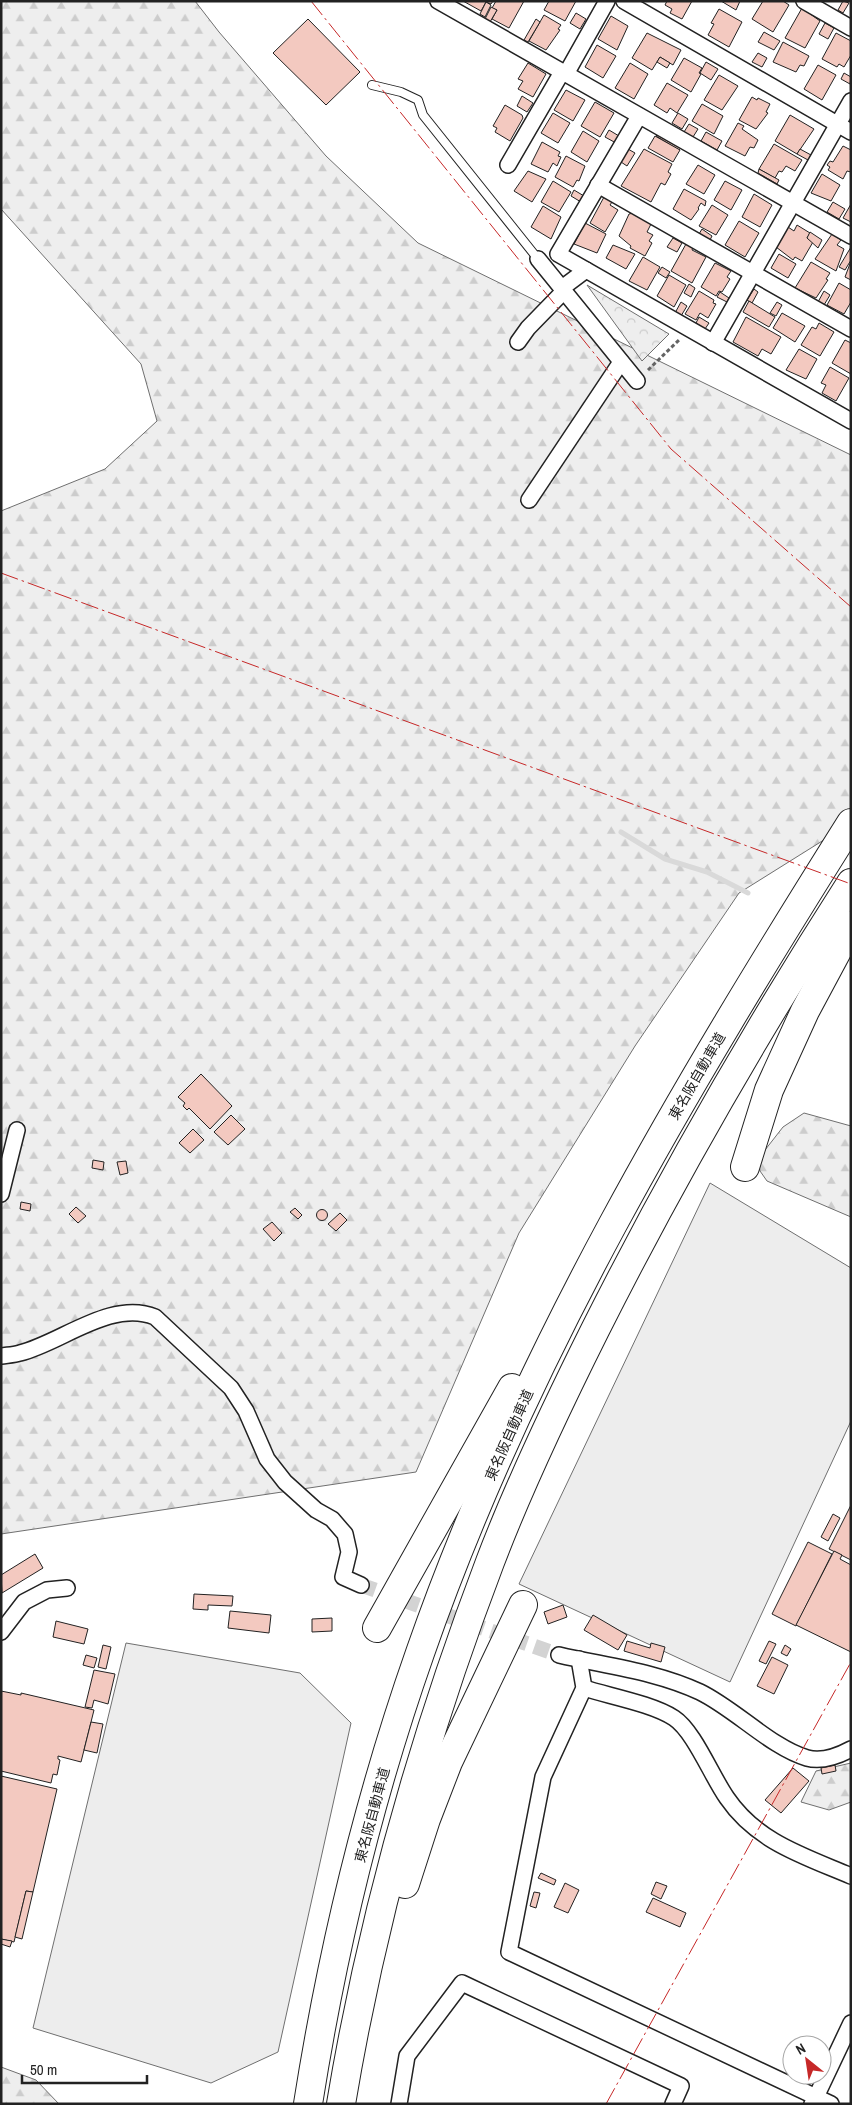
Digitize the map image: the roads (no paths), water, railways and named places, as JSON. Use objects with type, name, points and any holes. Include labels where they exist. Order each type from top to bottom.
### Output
[{"type":"highway","name":"東名阪自動車道","points":[[308,2104],[331,1981],[358,1864],[420,1654],[460,1548],[507,1438],[594,1258],[650,1155],[729,1021],[851,823]]},
{"type":"highway","points":[[342,2097],[363,1984],[417,1770],[454,1660],[491,1560],[530,1465],[624,1272],[677,1174],[739,1066],[851,883]]},
{"type":"highway","points":[[745,1167],[769,1090],[805,1011],[851,925]]},
{"type":"highway","points":[[377,1628],[611,1215],[650,1155]]},
{"type":"highway","points":[[342,2097],[404,1885],[426,1819],[448,1762],[523,1605]]},
{"type":"street","points":[[438,1],[851,236]]},
{"type":"street","points":[[508,165],[607,1]]},
{"type":"street","points":[[624,1],[851,132]]},
{"type":"street","points":[[804,1],[851,28]]},
{"type":"street","points":[[713,343],[851,101]]},
{"type":"street","points":[[640,116],[558,254],[851,421]]},
{"type":"street","points":[[598,185],[851,328]]},
{"type":"street","points":[[538,259],[637,381]]},
{"type":"street","points":[[518,342],[528,328],[563,290],[586,270]]},
{"type":"street","points":[[528,500],[621,362]]},
{"type":"street","points":[[1,1194],[17,1130]]},
{"type":"street","points":[[1,1356],[22,1353],[104,1319],[134,1312],[146,1313],[155,1317],[231,1388],[246,1412],[267,1458],[285,1482],[316,1510],[332,1519],[345,1534],[349,1552],[343,1577],[360,1585]]},
{"type":"street","points":[[1,1632],[24,1602],[47,1590],[67,1588]]},
{"type":"street","points":[[559,1655],[601,1662],[699,1692],[724,1705],[791,1752],[808,1758],[829,1758],[851,1749]]},
{"type":"street","points":[[578,1659],[584,1688],[543,1777],[509,1952],[814,2100],[831,2104]]},
{"type":"street","points":[[584,1688],[674,1718],[688,1733],[726,1797],[751,1826],[776,1844],[851,1876]]},
{"type":"street","points":[[400,2104],[407,2056],[462,1983],[681,2086],[673,2104]]},
{"type":"street","points":[[814,2100],[851,2023]]},
{"type":"lane","points":[[372,85],[401,92],[418,100],[423,115],[538,259]]},
{"type":"waterway","points":[[621,832],[665,859],[707,872],[748,893]]},
{"type":"tunnel","points":[[361,1585],[559,1655]]}]
